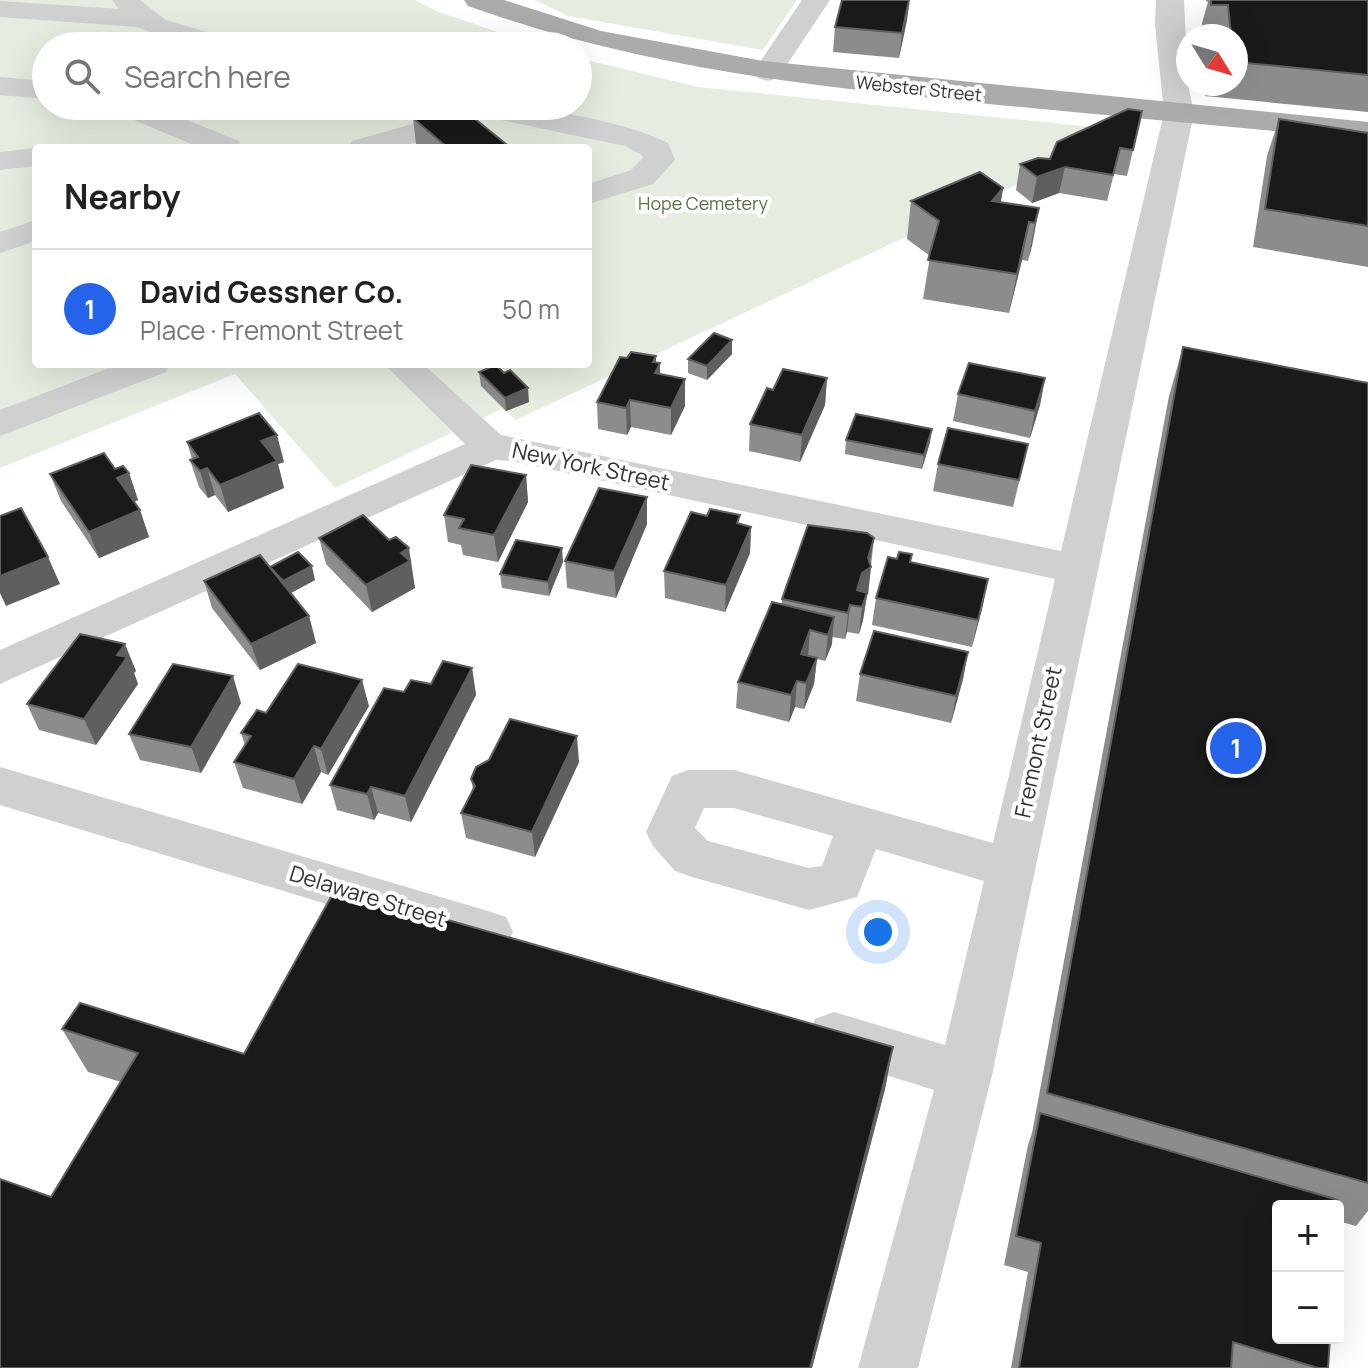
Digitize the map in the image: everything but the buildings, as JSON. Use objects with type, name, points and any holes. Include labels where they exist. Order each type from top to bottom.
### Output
[{"type":"main road","name":"Webster Street","points":[[478,0],[570,32]]},
{"type":"main road","name":"Webster Street","points":[[592,39],[768,72],[1368,131]]},
{"type":"street","points":[[768,72],[816,0]]},
{"type":"street","name":"Fremont Street","points":[[888,1368],[965,1075],[1179,113],[1169,24],[1170,0]]},
{"type":"street","points":[[0,9],[134,10],[178,32]]},
{"type":"street","points":[[0,86],[32,89]]},
{"type":"street","points":[[160,120],[218,144]]},
{"type":"street","points":[[377,144],[455,120]]},
{"type":"street","points":[[543,120],[634,139],[657,150],[659,160],[642,177],[592,193]]},
{"type":"street","points":[[0,161],[32,157]]},
{"type":"street","points":[[0,243],[32,231]]},
{"type":"street","points":[[0,424],[143,368]]},
{"type":"street","points":[[406,368],[491,447]]},
{"type":"street","name":"New York Street","points":[[0,668],[491,447],[512,448],[1076,569]]},
{"type":"street","name":"Delaware Street","points":[[0,786],[536,947]]},
{"type":"street","points":[[861,825],[1010,868]]},
{"type":"street","points":[[796,1025],[965,1075]]},
{"type":"green space","name":"Hope Cemetery","points":[[0,0],[415,0],[439,12],[498,32],[32,32],[32,120],[592,120],[592,61],[698,87],[1131,131],[516,420],[502,409],[335,488],[235,374],[0,468]]},
{"type":"green space","points":[[535,0],[797,0],[763,50],[568,16]]},
{"type":"place","name":"David Gessner Co.","points":[[1236,748]]}]
